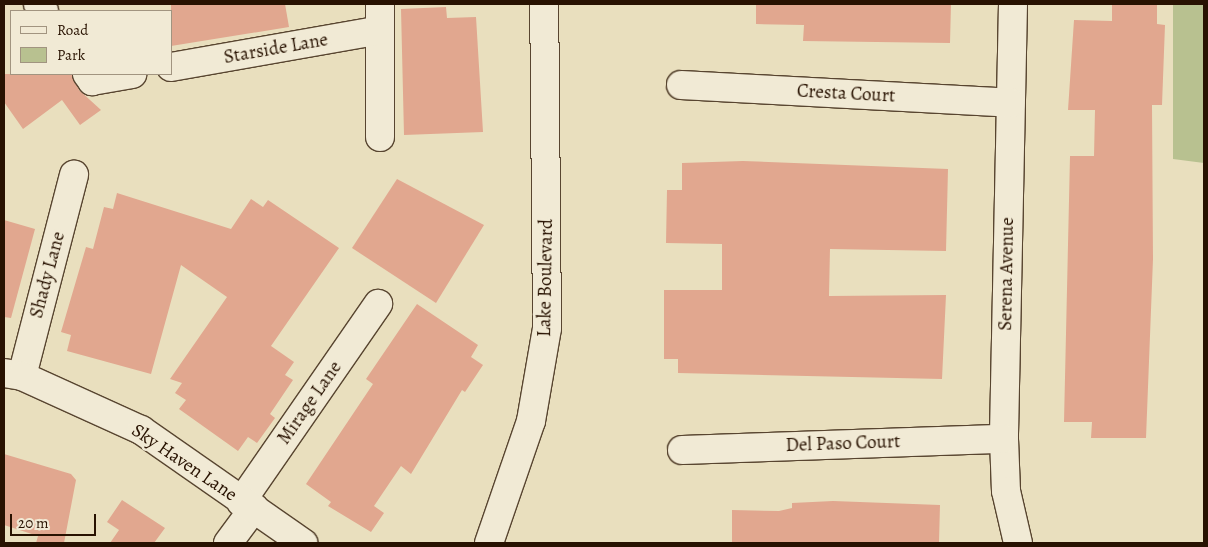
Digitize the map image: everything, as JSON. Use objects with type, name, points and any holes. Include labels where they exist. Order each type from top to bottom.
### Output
[{"type":"street","points":[[380,4],[380,138]]},
{"type":"street","name":"Lake Boulevard","points":[[489,543],[531,420],[547,328],[544,4]]},
{"type":"street","name":"Serena Avenue","points":[[1013,4],[1004,439],[1006,491],[1018,543]]},
{"type":"street","name":"Starside Lane","points":[[172,67],[380,30]]},
{"type":"street","points":[[88,75],[92,81],[126,75]]},
{"type":"street","name":"Cresta Court","points":[[681,85],[1011,103]]},
{"type":"street","name":"Shady Lane","points":[[13,374],[74,175]]},
{"type":"street","name":"Mirage Lane","points":[[228,543],[247,505],[378,304]]},
{"type":"street","name":"Sky Haven Lane","points":[[13,374],[141,430],[303,543]]},
{"type":"street","name":"Del Paso Court","points":[[682,450],[1004,439]]},
{"type":"green space","points":[[1173,4],[1204,4],[1204,163],[1173,159]]},
{"type":"building","points":[[171,4],[285,4],[289,27],[172,46]]},
{"type":"building","points":[[756,4],[951,4],[950,43],[803,41],[804,25],[756,24]]},
{"type":"building","points":[[1112,4],[1157,4],[1157,24],[1165,25],[1162,105],[1152,105],[1153,259],[1146,438],[1091,438],[1092,422],[1064,422],[1070,156],[1094,156],[1095,110],[1068,110],[1074,20],[1112,21]]},
{"type":"building","points":[[446,7],[447,18],[476,17],[483,132],[404,135],[401,9]]},
{"type":"building","points":[[4,74],[72,75],[79,90],[101,110],[80,125],[62,100],[23,129],[4,102]]},
{"type":"building","points":[[743,161],[948,169],[946,251],[830,249],[829,296],[946,295],[942,379],[678,373],[678,359],[664,359],[664,290],[722,290],[722,244],[666,243],[667,190],[682,190],[682,163]]},
{"type":"building","points":[[397,179],[484,225],[436,303],[352,248]]},
{"type":"building","points":[[117,193],[231,229],[251,199],[263,207],[268,200],[339,248],[271,346],[294,362],[285,375],[293,380],[270,414],[275,418],[257,443],[248,437],[238,451],[179,409],[186,400],[175,393],[182,383],[170,379],[227,297],[181,265],[151,374],[67,351],[71,335],[61,332],[86,247],[93,249],[104,207],[113,209]]},
{"type":"building","points":[[4,220],[35,229],[11,318],[4,317]]},
{"type":"building","points":[[417,304],[478,345],[471,357],[483,365],[465,392],[462,390],[411,474],[401,466],[374,506],[384,513],[371,532],[328,506],[331,502],[306,484],[373,384],[366,379]]},
{"type":"building","points":[[4,454],[71,474],[76,480],[64,543],[36,543],[38,536],[4,525]]},
{"type":"building","points":[[122,500],[165,528],[154,543],[110,543],[119,530],[107,522]]},
{"type":"building","points":[[833,501],[940,505],[939,543],[732,543],[732,510],[779,511],[792,508],[792,503]]}]
